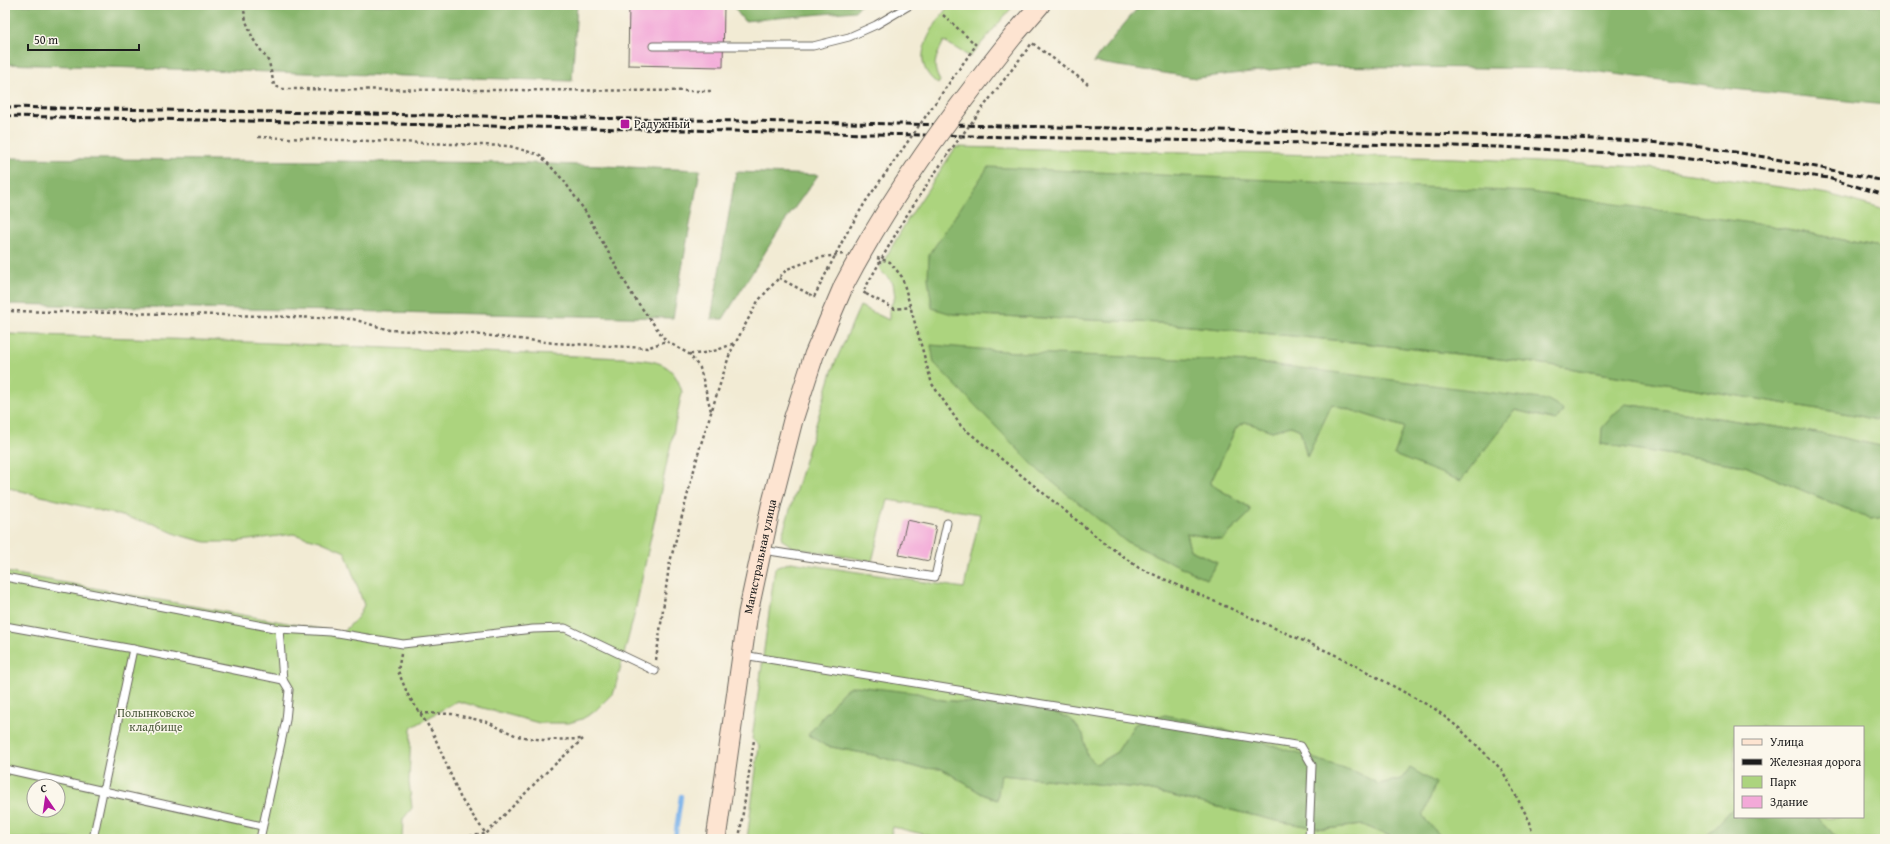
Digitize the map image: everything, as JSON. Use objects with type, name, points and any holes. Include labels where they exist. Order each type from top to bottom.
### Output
[{"type":"main road","name":"Магистральная улица","points":[[716,839],[748,613],[761,550],[793,420],[814,355],[844,285],[865,245],[938,134],[1014,35],[1040,5]]},
{"type":"lane","points":[[653,46],[813,46],[849,37],[876,25],[910,5]]},
{"type":"lane","points":[[761,550],[935,577],[947,523]]},
{"type":"lane","points":[[5,577],[279,629],[331,632],[403,644],[533,629],[565,628],[655,671]]},
{"type":"lane","points":[[5,626],[133,649],[283,680]]},
{"type":"lane","points":[[260,839],[286,720],[288,690],[283,680],[279,629]]},
{"type":"lane","points":[[93,839],[133,649]]},
{"type":"lane","points":[[741,655],[1301,746],[1312,765],[1309,839]]},
{"type":"lane","points":[[5,769],[262,826]]},
{"type":"path","points":[[244,5],[246,21],[253,39],[269,62],[274,85],[282,89],[711,91]]},
{"type":"path","points":[[779,278],[814,297],[845,236],[866,201],[976,45],[943,16]]},
{"type":"path","points":[[911,307],[895,309],[863,292],[910,210],[950,151],[1032,43],[1088,84]]},
{"type":"path","points":[[258,137],[509,146],[540,155],[564,181],[585,211],[633,296],[666,341],[689,354],[700,368],[711,412]]},
{"type":"path","points":[[655,671],[669,566],[700,447],[730,353],[758,301],[787,269],[818,258],[848,253]]},
{"type":"path","points":[[870,256],[890,262],[902,276],[932,384],[961,426],[1102,541],[1139,568],[1340,657],[1435,709],[1459,728],[1502,770],[1530,822],[1533,839]]},
{"type":"path","points":[[5,311],[353,319],[388,330],[464,333],[555,343],[647,348],[666,341]]},
{"type":"path","points":[[689,354],[703,354],[719,350],[736,342]]},
{"type":"path","points":[[403,644],[398,671],[408,695],[433,733],[461,799],[486,834],[486,839]]},
{"type":"path","points":[[420,713],[452,714],[487,722],[517,736],[543,740],[583,739],[542,776],[486,834],[446,839]]},
{"type":"path","points":[[739,839],[754,740]]},
{"type":"green space","points":[[5,5],[577,5],[572,81],[5,64]]},
{"type":"green space","points":[[732,5],[861,5],[855,11],[744,21]]},
{"type":"green space","points":[[949,5],[1014,5],[970,57],[944,41],[935,66],[940,81],[938,84],[929,75],[924,65],[923,55],[925,44],[930,34]]},
{"type":"green space","points":[[1140,5],[1885,5],[1885,105],[1714,87],[1577,69],[1306,66],[1196,78],[1093,62]]},
{"type":"green space","points":[[956,147],[1456,158],[1642,167],[1828,194],[1885,210],[1885,248],[1772,226],[953,314],[1160,323],[1363,343],[1543,364],[1855,415],[1885,422],[1885,447],[1829,435],[1626,404],[1601,444],[1745,466],[1870,519],[1885,517],[1885,839],[1838,839],[1818,818],[1864,818],[1864,726],[1734,726],[1734,807],[1704,839],[1443,839],[1423,817],[1401,779],[1379,784],[1356,772],[1135,724],[1117,752],[1096,764],[1087,755],[1083,734],[1020,706],[942,700],[917,693],[834,704],[820,719],[826,746],[873,755],[919,768],[942,769],[982,794],[997,800],[1000,775],[1139,788],[1277,821],[1324,829],[1363,825],[1397,839],[943,839],[893,827],[890,839],[747,839],[759,746],[752,739],[775,568],[791,562],[964,588],[980,514],[888,500],[872,561],[794,548],[781,539],[834,365],[860,306],[889,320],[889,309],[895,297],[893,283],[879,269],[908,219]],"holes":[[[931,346],[1028,353],[1563,411],[1556,420],[1515,410],[1500,429],[1404,427],[1332,404],[1307,457],[1300,430],[1291,426],[1272,431],[1245,422],[1236,428],[1210,484],[1249,507],[1251,512],[1222,540],[1186,533],[1190,550],[1217,562],[1207,579],[1125,541]]]},
{"type":"green space","points":[[5,158],[528,163],[700,170],[673,318],[5,304]]},
{"type":"green space","points":[[988,167],[1530,192],[1772,226],[1885,248],[1885,422],[1855,415],[1543,364],[1363,343],[1160,323],[952,314],[932,308],[928,278],[929,255]]},
{"type":"green space","points":[[736,172],[818,175],[781,227],[723,319],[711,319]]},
{"type":"green space","name":"Полынковское кладбище","points":[[5,334],[199,340],[623,358],[652,361],[667,368],[673,373],[678,381],[682,392],[634,616],[614,692],[594,712],[582,719],[569,723],[539,723],[457,701],[411,728],[409,782],[412,808],[403,819],[402,839],[5,839],[5,572],[342,633],[358,617],[364,605],[345,552],[320,541],[293,534],[234,542],[206,542],[178,535],[154,524],[5,487]]},
{"type":"green space","points":[[931,345],[1028,353],[1254,362],[1548,400],[1559,406],[1563,411],[1556,420],[1515,410],[1461,481],[1394,455],[1404,427],[1332,404],[1307,457],[1300,430],[1291,426],[1272,431],[1245,422],[1236,428],[1210,484],[1249,507],[1251,512],[1222,540],[1186,533],[1190,550],[1217,562],[1207,579],[1125,541],[1039,471],[934,363]]},
{"type":"green space","points":[[1626,404],[1829,435],[1885,447],[1885,517],[1870,519],[1745,466],[1601,444],[1602,428],[1615,413]]},
{"type":"green space","points":[[856,686],[917,693],[942,700],[1020,706],[1047,710],[1071,719],[1083,734],[1087,755],[1096,764],[1117,752],[1135,724],[1165,715],[1199,722],[1356,772],[1379,784],[1401,779],[1410,768],[1436,783],[1423,817],[1443,839],[1397,839],[1363,825],[1324,829],[1277,821],[1139,788],[1001,775],[997,800],[982,794],[942,769],[919,768],[873,755],[826,746],[808,735],[842,693],[848,688]]},
{"type":"green space","points":[[1734,807],[1734,818],[1818,818],[1838,839],[1704,839]]},
{"type":"building","points":[[629,5],[724,5],[723,67],[628,65]]},
{"type":"building","points":[[907,520],[936,526],[929,561],[899,555]]},
{"type":"waterway","points":[[675,839],[681,796]]},
{"type":"railway","points":[[5,107],[1580,138],[1700,147],[1780,160],[1885,181]]},
{"type":"railway","points":[[5,116],[1500,147],[1668,156],[1828,178],[1885,195]]},
{"type":"place","name":"Радужный","points":[[625,124]]}]
